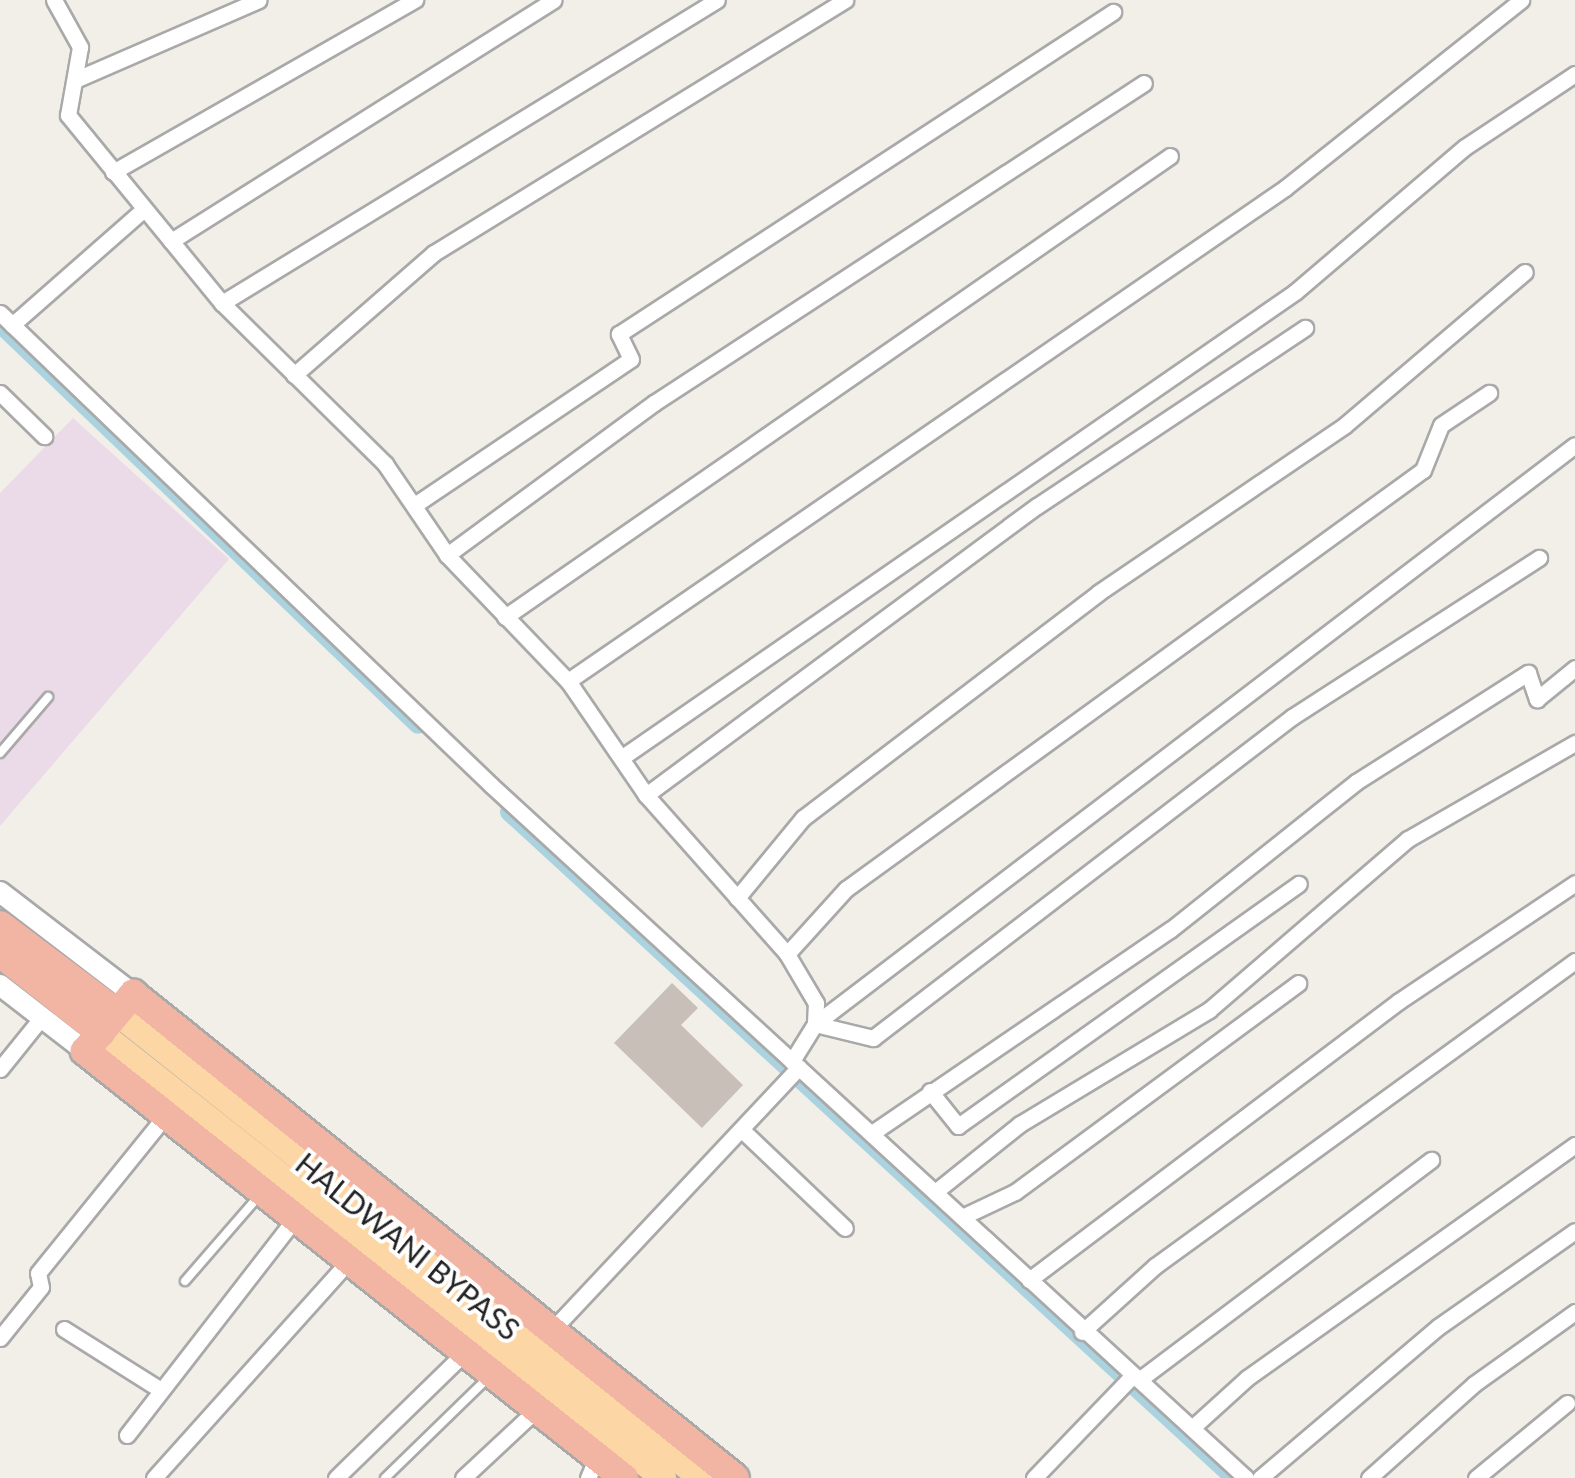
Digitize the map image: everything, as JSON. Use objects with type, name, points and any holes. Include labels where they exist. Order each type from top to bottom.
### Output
[{"type":"highway","points":[[0,925],[109,1023],[165,1116],[537,1409],[593,1467],[624,1478]]},
{"type":"highway","points":[[0,953],[109,1023],[553,1330],[735,1478]]},
{"type":"main road","name":"HALDWANI BYPASS","points":[[109,1023],[662,1478]]},
{"type":"main road","name":"HALDWANI BYPASS","points":[[109,1023],[700,1478]]},
{"type":"street","points":[[54,0],[80,46],[68,115],[222,303],[416,504],[447,555],[568,681],[624,756],[646,795],[787,954],[816,1003],[815,1024],[793,1070],[742,1130],[553,1330]]},
{"type":"street","points":[[77,79],[258,0]]},
{"type":"street","points":[[114,172],[416,0]]},
{"type":"street","points":[[171,241],[553,0]]},
{"type":"street","points":[[222,303],[717,0]]},
{"type":"street","points":[[294,376],[434,253],[846,0]]},
{"type":"street","points":[[568,681],[1269,200],[1520,0]]},
{"type":"street","points":[[416,504],[631,359],[619,334],[1113,12]]},
{"type":"street","points":[[624,756],[1295,292],[1465,147],[1575,74]]},
{"type":"street","points":[[447,555],[654,403],[1144,83]]},
{"type":"street","points":[[505,617],[1170,156]]},
{"type":"street","points":[[144,209],[6,319],[793,1070],[872,1133],[1130,1381],[1193,1427],[1246,1478]]},
{"type":"street","points":[[737,898],[803,818],[1098,593],[1345,426],[1525,272]]},
{"type":"street","points":[[646,795],[1037,506],[1305,328]]},
{"type":"street","points":[[0,393],[44,436]]},
{"type":"street","points":[[787,954],[846,889],[1423,470],[1441,425],[1489,393]]},
{"type":"street","points":[[815,1024],[1575,444]]},
{"type":"street","points":[[815,1024],[873,1038],[1292,716],[1538,558]]},
{"type":"street","points":[[872,1133],[1170,930],[1356,782],[1528,673],[1537,699],[1575,668]]},
{"type":"street","points":[[934,1192],[1036,1114],[1209,1010],[1408,839],[1575,743]]},
{"type":"street","points":[[930,1091],[958,1126],[1299,884]]},
{"type":"street","points":[[1029,1280],[1400,1002],[1575,884]]},
{"type":"street","points":[[0,892],[109,1023]]},
{"type":"street","points":[[1082,1332],[1155,1266],[1575,961]]},
{"type":"street","points":[[962,1217],[1015,1192],[1298,983]]},
{"type":"street","points":[[1,986],[42,1017],[109,1023]]},
{"type":"street","points":[[0,1069],[42,1017]]},
{"type":"street","points":[[0,1338],[41,1288],[38,1272],[165,1116]]},
{"type":"street","points":[[742,1130],[845,1228]]},
{"type":"street","points":[[1193,1427],[1248,1378],[1575,1145]]},
{"type":"street","points":[[1034,1478],[1130,1381],[1431,1160]]},
{"type":"street","points":[[126,1435],[156,1386],[294,1220]]},
{"type":"street","points":[[1260,1478],[1438,1327],[1575,1231]]},
{"type":"street","points":[[154,1478],[347,1263]]},
{"type":"street","points":[[1369,1478],[1474,1384],[1575,1312]]},
{"type":"street","points":[[64,1329],[156,1386]]},
{"type":"street","points":[[336,1478],[465,1352]]},
{"type":"street","points":[[1476,1478],[1567,1403]]},
{"type":"street","points":[[463,1478],[537,1409]]},
{"type":"lane","points":[[0,753],[48,697]]},
{"type":"lane","points":[[186,1281],[261,1192]]},
{"type":"lane","points":[[385,1478],[493,1374]]},
{"type":"shaded area","points":[[73,418],[229,559],[0,826],[0,493]]},
{"type":"building","points":[[672,983],[698,1008],[681,1025],[743,1085],[702,1128],[614,1043]]},
{"type":"waterway","points":[[0,324],[418,725]]},
{"type":"waterway","points":[[509,812],[1234,1478]]}]
